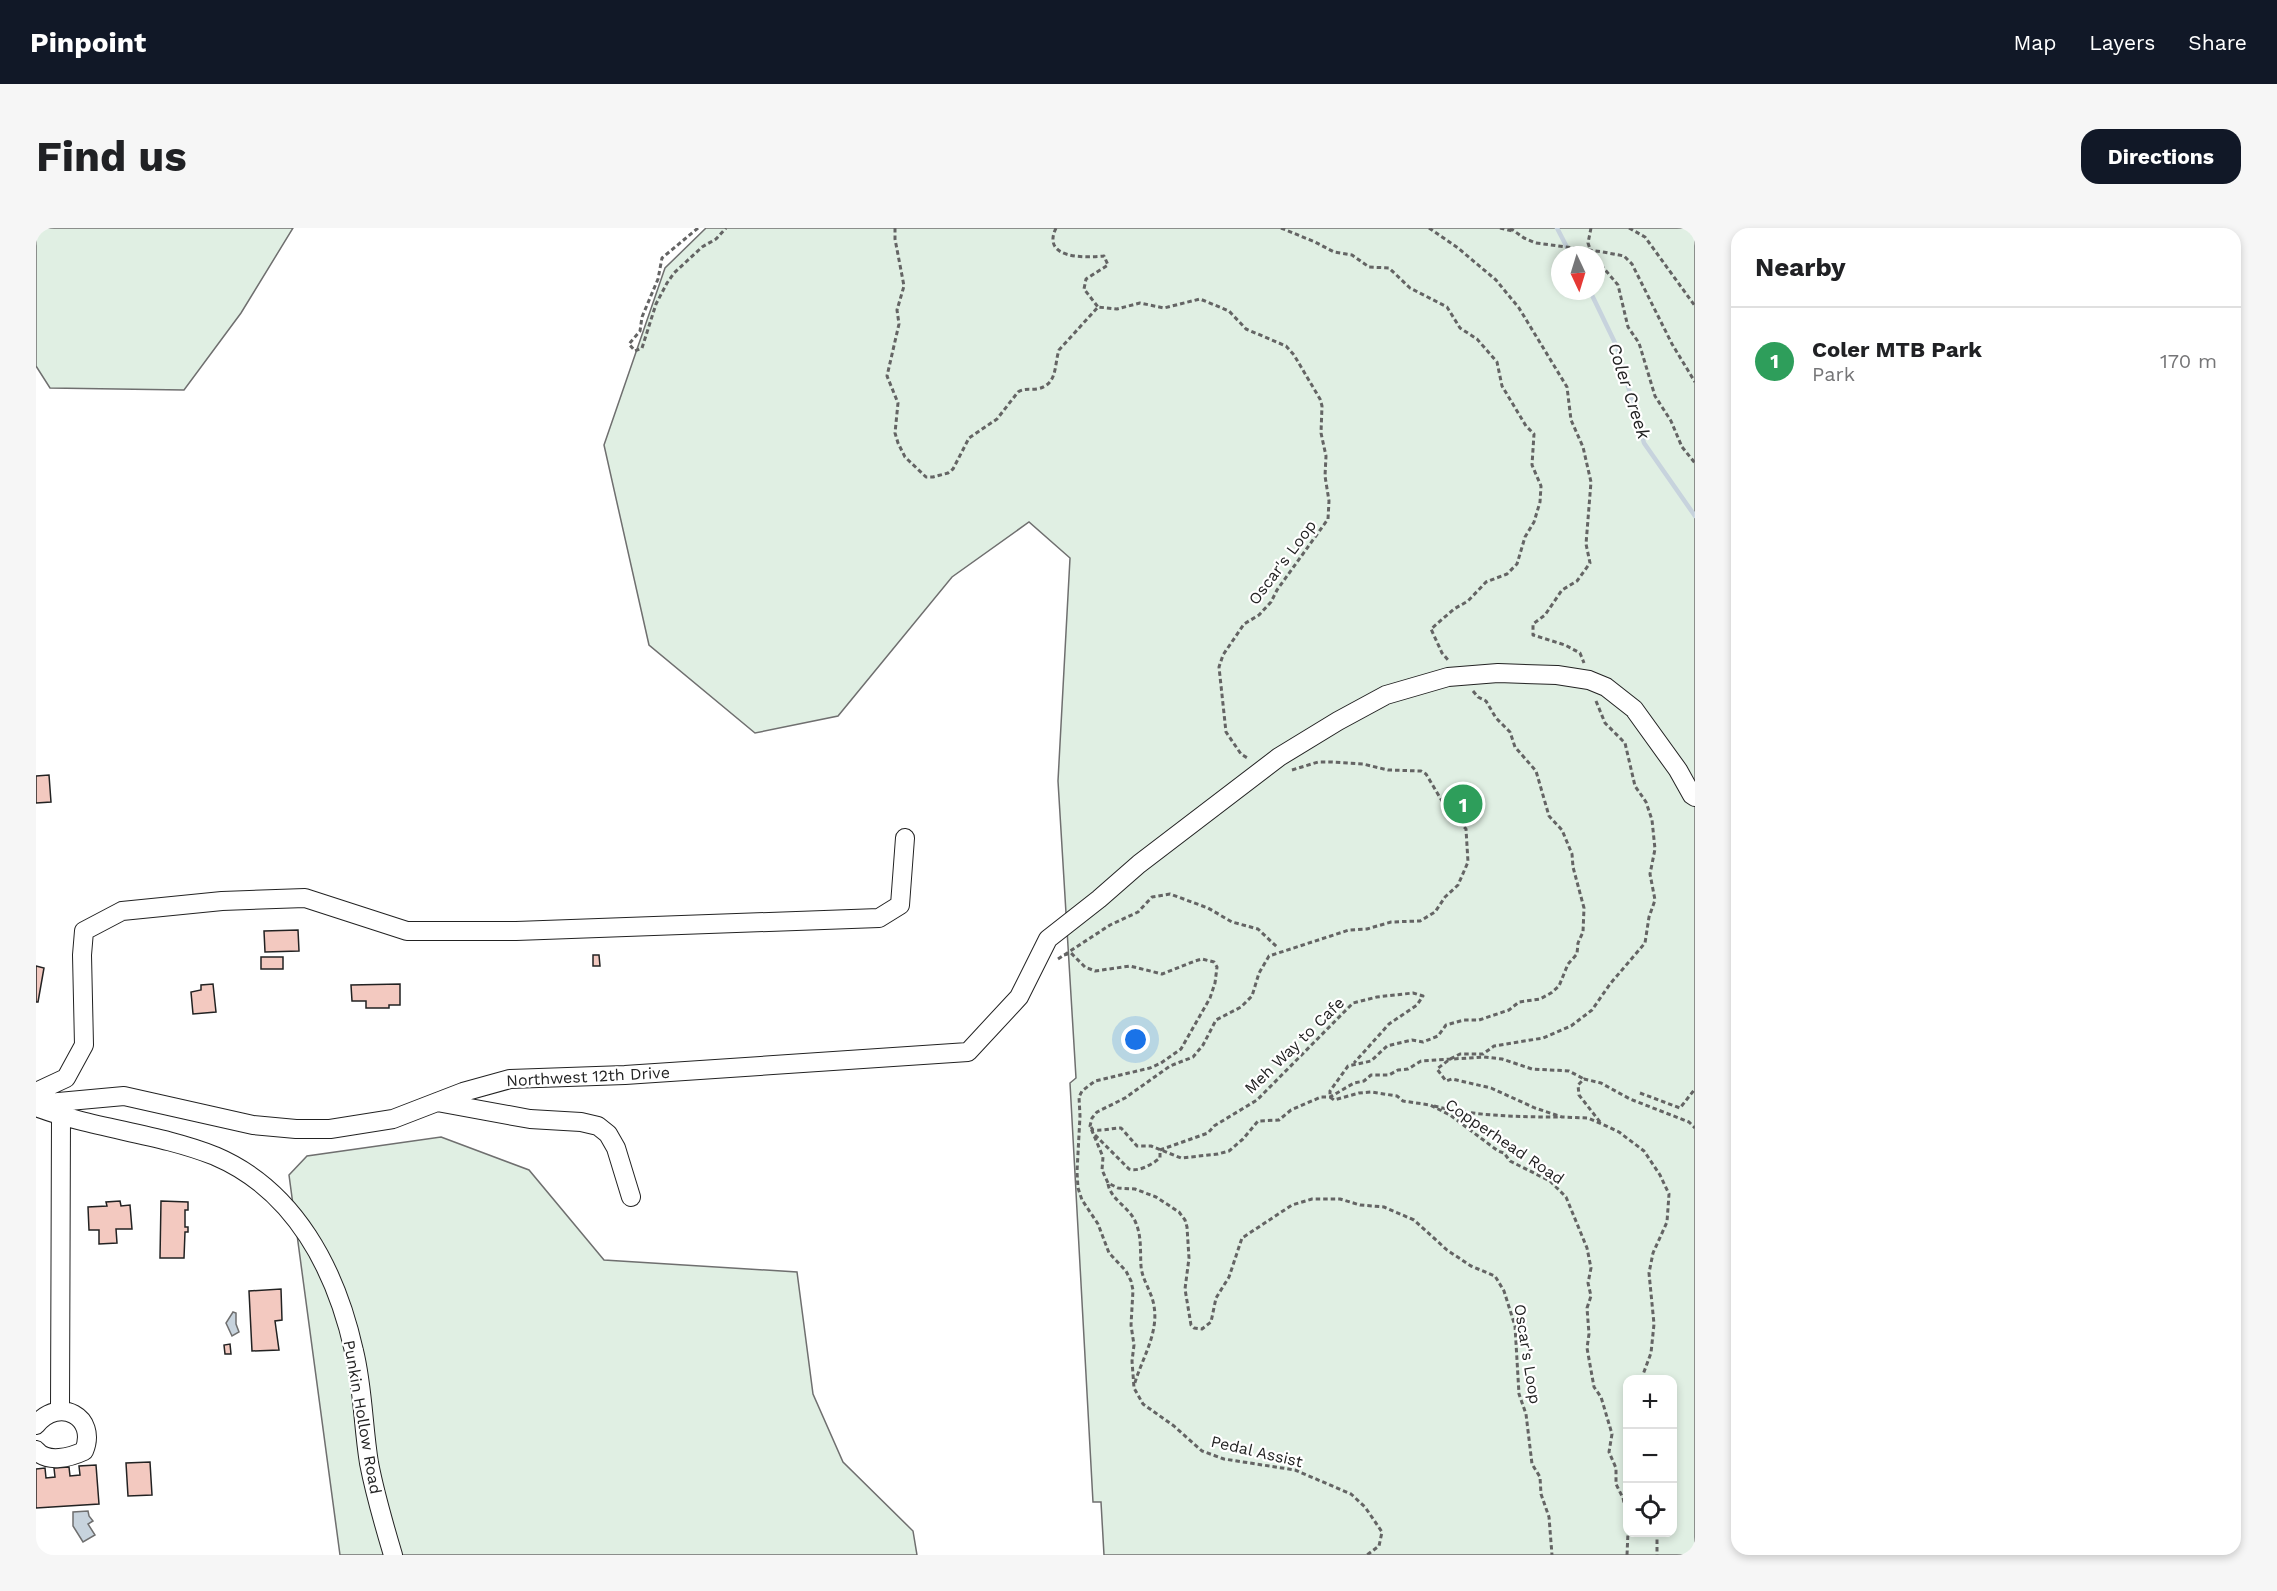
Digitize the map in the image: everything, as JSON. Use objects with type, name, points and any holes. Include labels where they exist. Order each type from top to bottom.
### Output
[{"type":"street","name":"Northwest 12th Drive","points":[[36,1105],[124,1095],[253,1125],[307,1130],[330,1129],[393,1119],[489,1083],[510,1079],[625,1075],[968,1052],[1019,997],[1048,939],[1139,864],[1267,767],[1338,721],[1386,695],[1448,677],[1498,673],[1557,675],[1589,680],[1606,687],[1634,709],[1678,770],[1694,798]]},
{"type":"street","points":[[36,1092],[66,1078],[84,1045],[82,956],[84,931],[122,911],[222,901],[306,898],[407,931],[528,930],[879,918],[900,905],[905,838]]},
{"type":"street","points":[[438,1102],[531,1119],[580,1122],[598,1126],[608,1134],[616,1148],[631,1197]]},
{"type":"street","name":"Punkin Hollow Road","points":[[36,1105],[61,1116],[172,1141],[216,1157],[255,1178],[302,1224],[334,1283],[355,1351],[369,1463],[393,1555]]},
{"type":"street","points":[[60,1411],[61,1116]]},
{"type":"street","points":[[36,1425],[43,1416],[51,1412],[69,1413],[80,1419],[87,1429],[89,1440],[84,1451],[61,1458],[39,1454],[36,1450]]},
{"type":"path","points":[[698,228],[662,258],[658,279],[642,317],[640,331],[630,344],[635,351],[642,348],[656,304],[674,273],[726,228]]},
{"type":"path","points":[[895,228],[904,286],[897,310],[899,324],[888,366],[887,381],[898,404],[896,433],[898,442],[906,457],[926,477],[941,475],[953,469],[969,438],[997,419],[1018,392],[1022,389],[1039,388],[1051,381],[1056,370],[1059,350],[1098,307],[1084,289],[1086,279],[1107,265],[1104,256],[1078,257],[1060,252],[1053,243],[1052,236],[1056,228]]},
{"type":"path","points":[[1281,228],[1334,252],[1352,255],[1369,267],[1389,268],[1410,288],[1447,307],[1460,328],[1477,339],[1497,362],[1502,386],[1526,426],[1534,434],[1532,465],[1541,486],[1540,502],[1534,522],[1525,537],[1517,564],[1507,574],[1486,582],[1468,602],[1454,609],[1431,629],[1442,653],[1478,697],[1486,701],[1496,718],[1510,732],[1515,747],[1536,771],[1549,816],[1562,830],[1572,854],[1573,867],[1584,908],[1583,932],[1578,943],[1577,954],[1568,964],[1559,986],[1540,999],[1519,1002],[1509,1010],[1479,1020],[1464,1020],[1446,1025],[1438,1036],[1423,1042],[1412,1040],[1387,1047],[1371,1061],[1348,1066],[1330,1091],[1330,1097]]},
{"type":"path","points":[[1430,228],[1496,280],[1519,308],[1567,387],[1571,420],[1583,447],[1591,482],[1586,544],[1590,563],[1577,581],[1562,591],[1545,615],[1533,624],[1533,635],[1565,645],[1580,653],[1605,723],[1625,743],[1635,786],[1646,802],[1652,820],[1655,849],[1650,874],[1655,900],[1649,917],[1645,943],[1610,984],[1592,1010],[1571,1026],[1543,1038],[1518,1044],[1500,1044],[1483,1054],[1460,1054],[1437,1069],[1446,1081],[1452,1079],[1491,1088],[1562,1117]]},
{"type":"path","points":[[1500,228],[1536,243],[1624,256],[1632,264],[1672,344],[1695,382]]},
{"type":"path","points":[[1510,228],[1514,232]]},
{"type":"path","points":[[1589,246],[1591,228]]},
{"type":"path","points":[[1629,228],[1646,237],[1695,306]]},
{"type":"path","points":[[1605,270],[1618,285],[1628,327],[1638,343],[1655,396],[1671,421],[1682,447],[1695,463]]},
{"type":"path","name":"Oscar's Loop","points":[[1090,1126],[1097,1112],[1125,1098],[1170,1066],[1193,1057],[1203,1045],[1216,1020],[1241,1007],[1252,996],[1259,973],[1269,956],[1349,930],[1367,929],[1391,922],[1425,919],[1439,908],[1445,897],[1461,879],[1468,862],[1466,829],[1445,806],[1426,774],[1414,770],[1388,770],[1363,764],[1331,762],[1318,762],[1288,771],[1274,770],[1241,754],[1226,732],[1218,667],[1223,655],[1244,624],[1259,615],[1271,602],[1277,590],[1328,519],[1326,456],[1321,427],[1322,406],[1294,356],[1286,346],[1246,329],[1229,311],[1200,299],[1164,308],[1140,303],[1117,309],[1098,307]]},
{"type":"path","points":[[1050,964],[1110,925],[1138,912],[1152,897],[1170,894],[1208,908],[1232,922],[1258,929],[1277,947]]},
{"type":"path","points":[[1064,955],[1071,954],[1085,967],[1095,971],[1130,966],[1162,974],[1202,960],[1214,962],[1217,968],[1210,998],[1181,1049],[1150,1068],[1095,1081],[1078,1097],[1080,1116],[1078,1188],[1082,1200],[1098,1224],[1109,1253],[1126,1271],[1133,1290],[1131,1325],[1134,1345],[1132,1361],[1134,1388]]},
{"type":"path","name":"Meh Way to Cafe","points":[[1090,1126],[1103,1145],[1134,1171],[1154,1163],[1160,1158],[1160,1150],[1208,1134],[1214,1126],[1257,1100],[1353,1003],[1377,997],[1413,993],[1423,996],[1417,1005],[1389,1024],[1353,1065]]},
{"type":"path","points":[[1090,1126],[1093,1130],[1107,1132],[1121,1128],[1137,1146],[1151,1146],[1181,1158],[1229,1151],[1243,1139],[1257,1121],[1279,1120],[1292,1110],[1321,1097],[1330,1097],[1353,1083],[1364,1081],[1371,1075],[1389,1075],[1398,1070],[1408,1069],[1421,1061],[1484,1057],[1502,1059],[1532,1070],[1569,1071],[1584,1079],[1601,1083],[1630,1099],[1689,1122],[1695,1128]]},
{"type":"path","points":[[1584,1079],[1578,1085],[1579,1095],[1602,1124]]},
{"type":"path","points":[[1640,1093],[1680,1108],[1695,1089]]},
{"type":"path","name":"Copperhead Road","points":[[1330,1097],[1334,1100],[1371,1092],[1397,1096],[1403,1101],[1430,1105],[1450,1115],[1498,1151],[1504,1153],[1510,1161],[1550,1181],[1566,1197],[1587,1248],[1591,1268],[1588,1283],[1591,1296],[1587,1308],[1589,1334],[1587,1348],[1594,1387],[1601,1397],[1612,1434],[1609,1452],[1616,1468],[1616,1484],[1623,1498]]},
{"type":"path","points":[[1430,1105],[1456,1111],[1529,1117],[1588,1118],[1619,1132],[1644,1151],[1669,1194],[1667,1222],[1653,1253],[1649,1273],[1654,1324],[1651,1353],[1643,1375]]},
{"type":"path","points":[[1090,1126],[1103,1157],[1102,1170],[1109,1190],[1130,1212],[1136,1222],[1142,1245],[1141,1266],[1154,1307],[1150,1344],[1134,1388]]},
{"type":"path","name":"Oscar's Loop","points":[[1108,1183],[1156,1197],[1179,1212],[1185,1220],[1189,1257],[1185,1289],[1191,1325],[1194,1328],[1202,1329],[1211,1322],[1216,1298],[1229,1277],[1242,1238],[1280,1211],[1312,1199],[1340,1199],[1388,1209],[1414,1220],[1447,1250],[1471,1266],[1495,1276],[1509,1303],[1515,1326],[1519,1394],[1526,1414],[1532,1464],[1540,1477],[1541,1494],[1549,1517],[1552,1555]]},
{"type":"path","name":"Pedal Assist","points":[[1134,1388],[1143,1404],[1174,1426],[1192,1444],[1208,1454],[1295,1470],[1357,1498],[1382,1532],[1379,1546],[1367,1555]]},
{"type":"path","points":[[1627,1555],[1628,1537]]},
{"type":"path","points":[[1657,1537],[1657,1555]]},
{"type":"green space","points":[[36,228],[293,228],[241,313],[184,390],[50,388],[36,366]]},
{"type":"green space","points":[[706,228],[1695,228],[1695,1555],[1104,1555],[1101,1502],[1093,1502],[1070,1083],[1076,1078],[1058,781],[1070,558],[1029,522],[952,577],[838,716],[755,733],[649,645],[604,445],[665,268]]},
{"type":"green space","points":[[441,1137],[529,1170],[604,1260],[797,1272],[813,1394],[843,1462],[913,1531],[917,1555],[340,1555],[289,1175],[307,1156]]},
{"type":"shaded area","points":[[233,1312],[236,1313],[239,1332],[232,1336],[226,1323]]},
{"type":"shaded area","points":[[88,1511],[93,1521],[88,1524],[95,1535],[83,1542],[73,1526],[73,1512]]},
{"type":"building","points":[[49,775],[51,802],[36,803],[36,776]]},
{"type":"building","points":[[298,930],[299,951],[265,952],[264,931]]},
{"type":"building","points":[[593,955],[599,955],[600,966],[593,966]]},
{"type":"building","points":[[261,957],[283,957],[283,969],[261,969]]},
{"type":"building","points":[[36,966],[44,968],[38,1002],[36,1002]]},
{"type":"building","points":[[213,984],[216,1012],[193,1014],[191,992],[201,990],[201,985]]},
{"type":"building","points":[[400,984],[400,1005],[389,1005],[389,1008],[366,1008],[366,1001],[352,1001],[351,985]]},
{"type":"building","points":[[120,1201],[121,1206],[130,1205],[132,1229],[116,1229],[117,1243],[99,1244],[99,1230],[89,1230],[88,1207],[107,1206],[106,1202]]},
{"type":"building","points":[[161,1201],[188,1202],[188,1210],[185,1210],[185,1227],[188,1227],[188,1232],[185,1232],[184,1258],[160,1258]]},
{"type":"building","points":[[281,1289],[282,1320],[275,1321],[279,1350],[252,1351],[249,1291]]},
{"type":"building","points":[[230,1344],[231,1354],[225,1354],[224,1345]]},
{"type":"building","points":[[150,1462],[152,1495],[128,1496],[126,1463]]},
{"type":"building","points":[[96,1465],[99,1504],[36,1508],[36,1469],[45,1468],[46,1478],[55,1477],[54,1468],[69,1467],[70,1476],[80,1475],[79,1466]]},
{"type":"waterway","name":"Coler Creek","points":[[1557,228],[1566,246]]},
{"type":"waterway","name":"Coler Creek","points":[[1594,300],[1617,347],[1644,443],[1695,516]]},
{"type":"place","name":"Coler MTB Park","points":[[1463,804]]}]
